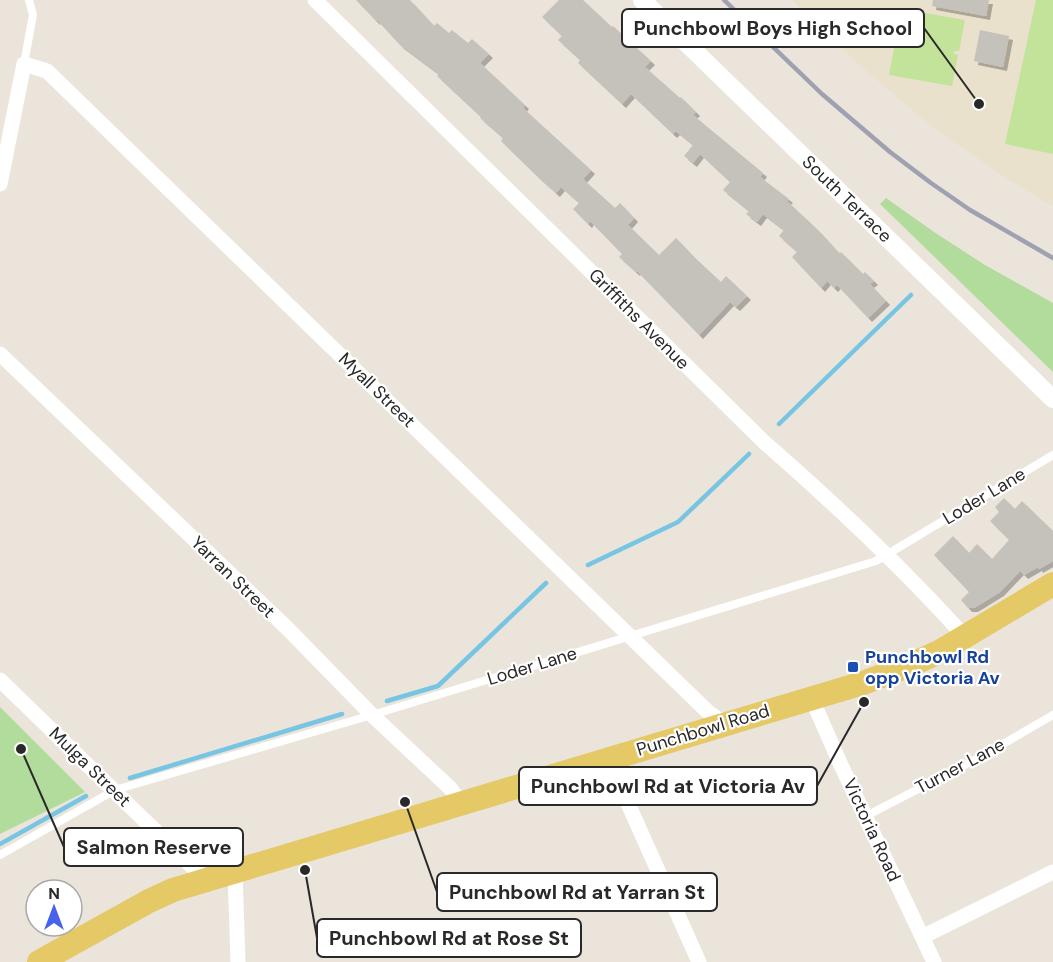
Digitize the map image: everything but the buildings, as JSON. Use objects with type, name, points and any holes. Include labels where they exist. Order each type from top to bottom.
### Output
[{"type":"main road","name":"Punchbowl Road","points":[[39,962],[149,900],[173,890],[863,682],[908,666],[939,652],[1053,584]]},
{"type":"street","name":"Griffiths Avenue","points":[[315,0],[765,443],[886,556],[965,637]]},
{"type":"street","name":"South Terrace","points":[[642,0],[1053,399]]},
{"type":"street","points":[[0,184],[24,64]]},
{"type":"street","name":"Myall Street","points":[[24,64],[47,71],[707,711],[725,724]]},
{"type":"street","name":"Yarran Street","points":[[0,354],[287,628],[372,715],[450,788],[461,803]]},
{"type":"street","name":"Mulga Street","points":[[0,680],[206,880]]},
{"type":"street","name":"Victoria Road","points":[[811,697],[934,962]]},
{"type":"street","points":[[608,759],[699,962]]},
{"type":"street","points":[[235,871],[237,962]]},
{"type":"street","points":[[922,937],[1053,873]]},
{"type":"lane","points":[[24,64],[33,15],[29,0]]},
{"type":"lane","name":"Loder Lane","points":[[0,855],[115,790],[372,715],[876,561],[1053,455]]},
{"type":"lane","name":"Turner Lane","points":[[866,816],[984,755],[1053,715]]},
{"type":"shaded area","points":[[792,0],[1053,0],[1053,206],[1009,180],[920,117],[856,62]]},
{"type":"green space","points":[[1036,0],[1053,0],[1053,154],[1005,144]]},
{"type":"green space","points":[[902,9],[965,20],[959,51],[954,51],[954,54],[958,55],[952,86],[889,75],[895,44],[900,45],[900,41],[896,40]]},
{"type":"green space","points":[[886,198],[985,265],[1053,303],[1053,372],[880,204]]},
{"type":"green space","points":[[0,707],[85,792],[0,834]]},
{"type":"waterway","points":[[779,424],[911,295]]},
{"type":"waterway","points":[[588,565],[678,522],[749,454]]},
{"type":"waterway","points":[[387,701],[438,686],[546,583]]},
{"type":"waterway","points":[[130,778],[342,714]]},
{"type":"waterway","points":[[0,844],[86,796]]},
{"type":"railway","points":[[724,0],[822,94],[890,152],[970,210],[1053,258]]},
{"type":"place","name":"Punchbowl Boys High School","points":[[979,104]]},
{"type":"place","name":"Punchbowl Rd opp Victoria Av","points":[[853,667]]},
{"type":"place","name":"Punchbowl Rd at Victoria Av","points":[[864,702]]},
{"type":"place","name":"Salmon Reserve","points":[[21,749]]},
{"type":"place","name":"Punchbowl Rd at Yarran St","points":[[405,802]]},
{"type":"place","name":"Punchbowl Rd at Rose St","points":[[305,870]]}]
